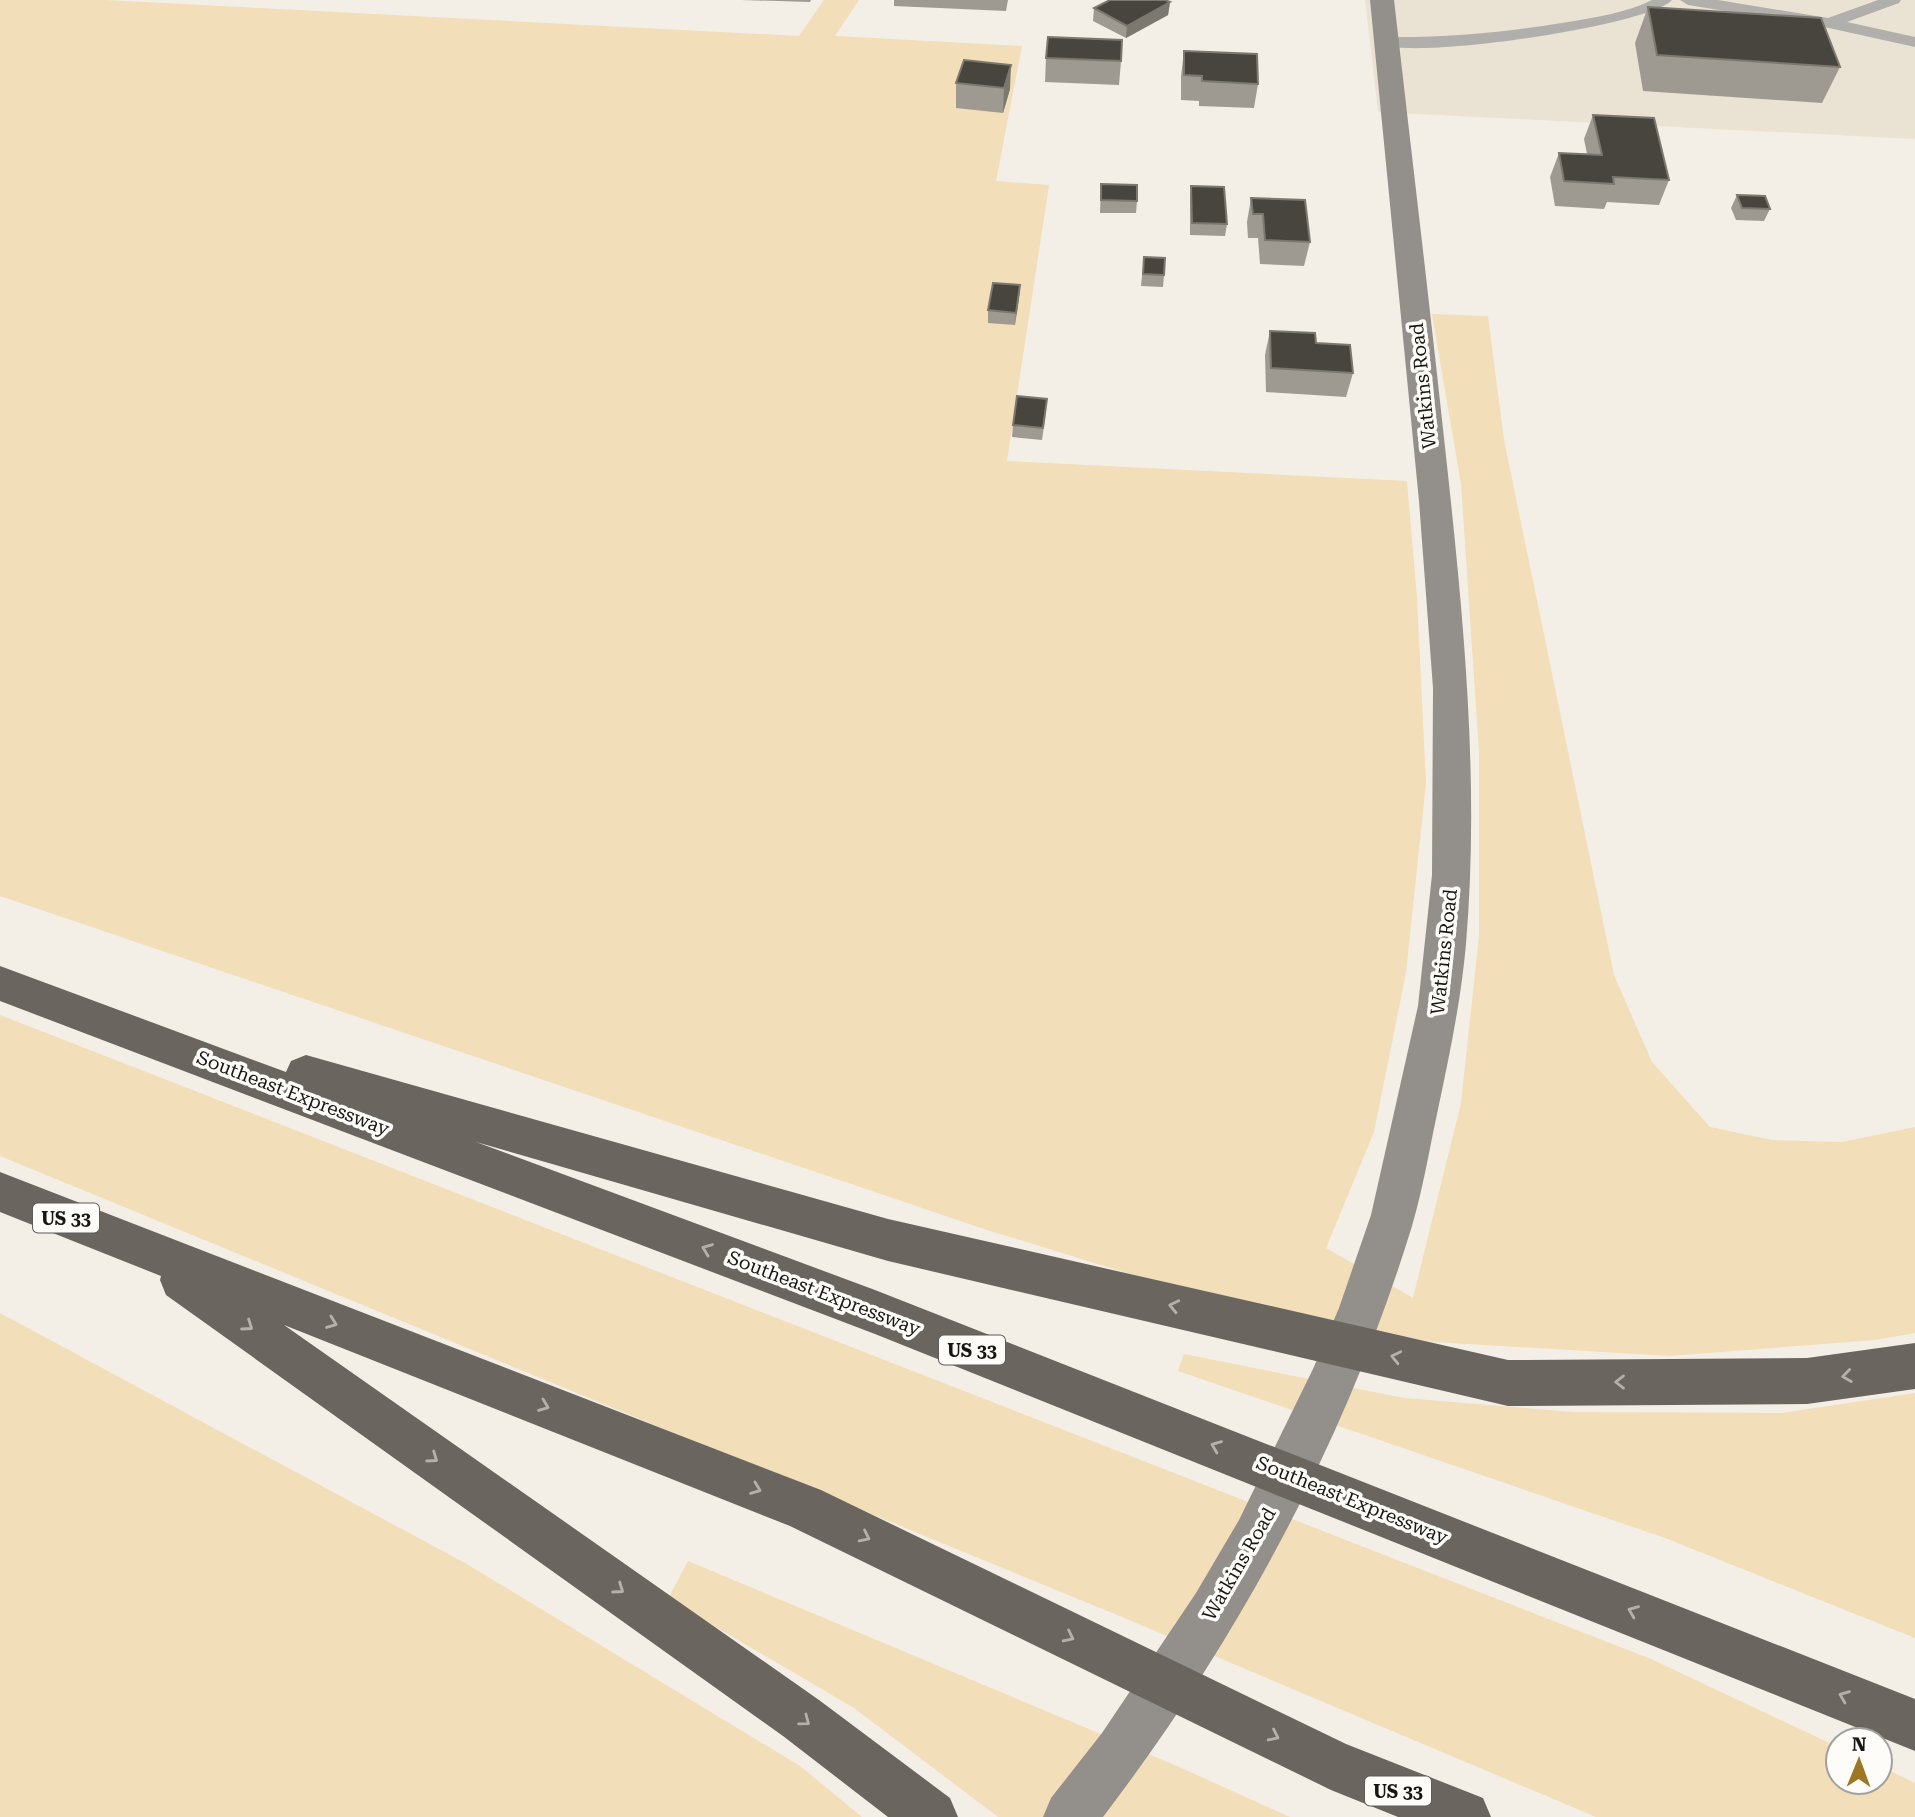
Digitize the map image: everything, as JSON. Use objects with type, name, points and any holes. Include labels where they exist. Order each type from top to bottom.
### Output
[{"type":"highway","points":[[15,989],[888,1240],[1508,1383],[1807,1381],[1915,1366]]},
{"type":"highway","name":"Southeast Expressway","points":[[15,989],[875,1312],[1915,1725]]},
{"type":"highway","name":"US 33","points":[[0,1192],[804,1507],[1331,1764],[1464,1817]]},
{"type":"highway","points":[[132,1244],[801,1718],[931,1817]]},
{"type":"street","name":"Watkins Road","points":[[1070,1817],[1159,1695],[1215,1608],[1303,1449],[1354,1330],[1391,1223],[1437,1024],[1451,880],[1452,722],[1443,583],[1382,0]]},
{"type":"lane","points":[[1386,42],[1427,43],[1514,35],[1613,20],[1648,9],[1664,0]]},
{"type":"lane","points":[[1688,0],[1829,23],[1915,43]]},
{"type":"lane","points":[[1829,23],[1893,0]]},
{"type":"shaded area","points":[[0,0],[105,0],[799,36],[824,0],[859,0],[835,36],[1022,46],[996,181],[1049,185],[1007,461],[1407,481],[1417,598],[1426,783],[1406,973],[1374,1132],[1326,1248],[1413,1298],[1461,1103],[1479,936],[1479,752],[1461,484],[1432,314],[1488,316],[1504,440],[1614,975],[1652,1062],[1710,1127],[1772,1140],[1842,1142],[1915,1127],[1915,1333],[1875,1340],[1669,1356],[1434,1342],[1247,1310],[984,1229],[0,896]]},
{"type":"shaded area","points":[[1365,0],[1915,0],[1915,139],[1378,112]]},
{"type":"shaded area","points":[[0,1015],[1651,1659],[1824,1740],[1824,1796],[1894,1796],[1894,1773],[1915,1783],[1915,1817],[1596,1817],[1122,1617],[0,1156]]},
{"type":"shaded area","points":[[0,1313],[465,1563],[800,1766],[862,1817],[0,1817]]},
{"type":"shaded area","points":[[1184,1354],[1404,1398],[1573,1412],[1782,1413],[1915,1393],[1915,1638],[1665,1538],[1178,1371]]},
{"type":"shaded area","points":[[688,1561],[1177,1766],[1290,1817],[998,1817],[854,1708],[668,1599]]},
{"type":"building","points":[[1110,0],[1170,2],[1127,26],[1094,8]]},
{"type":"building","points":[[1648,7],[1821,18],[1840,67],[1657,55]]},
{"type":"building","points":[[1048,37],[1122,40],[1121,61],[1046,58]]},
{"type":"building","points":[[1184,51],[1257,54],[1258,84],[1202,81],[1202,76],[1184,75]]},
{"type":"building","points":[[964,60],[1011,65],[1004,88],[956,83]]},
{"type":"building","points":[[1593,115],[1654,118],[1669,180],[1613,177],[1614,184],[1564,181],[1559,153],[1602,155]]},
{"type":"building","points":[[1101,184],[1137,185],[1137,201],[1101,200]]},
{"type":"building","points":[[1191,186],[1224,187],[1227,224],[1192,223]]},
{"type":"building","points":[[1737,195],[1765,196],[1770,209],[1742,208]]},
{"type":"building","points":[[1251,198],[1305,200],[1310,242],[1265,240],[1263,214],[1253,214]]},
{"type":"building","points":[[1144,257],[1165,258],[1164,275],[1143,274]]},
{"type":"building","points":[[993,283],[1020,285],[1016,313],[988,310]]},
{"type":"building","points":[[1270,331],[1315,333],[1316,343],[1350,345],[1353,373],[1271,368]]},
{"type":"building","points":[[1017,396],[1047,399],[1043,428],[1013,425]]}]
